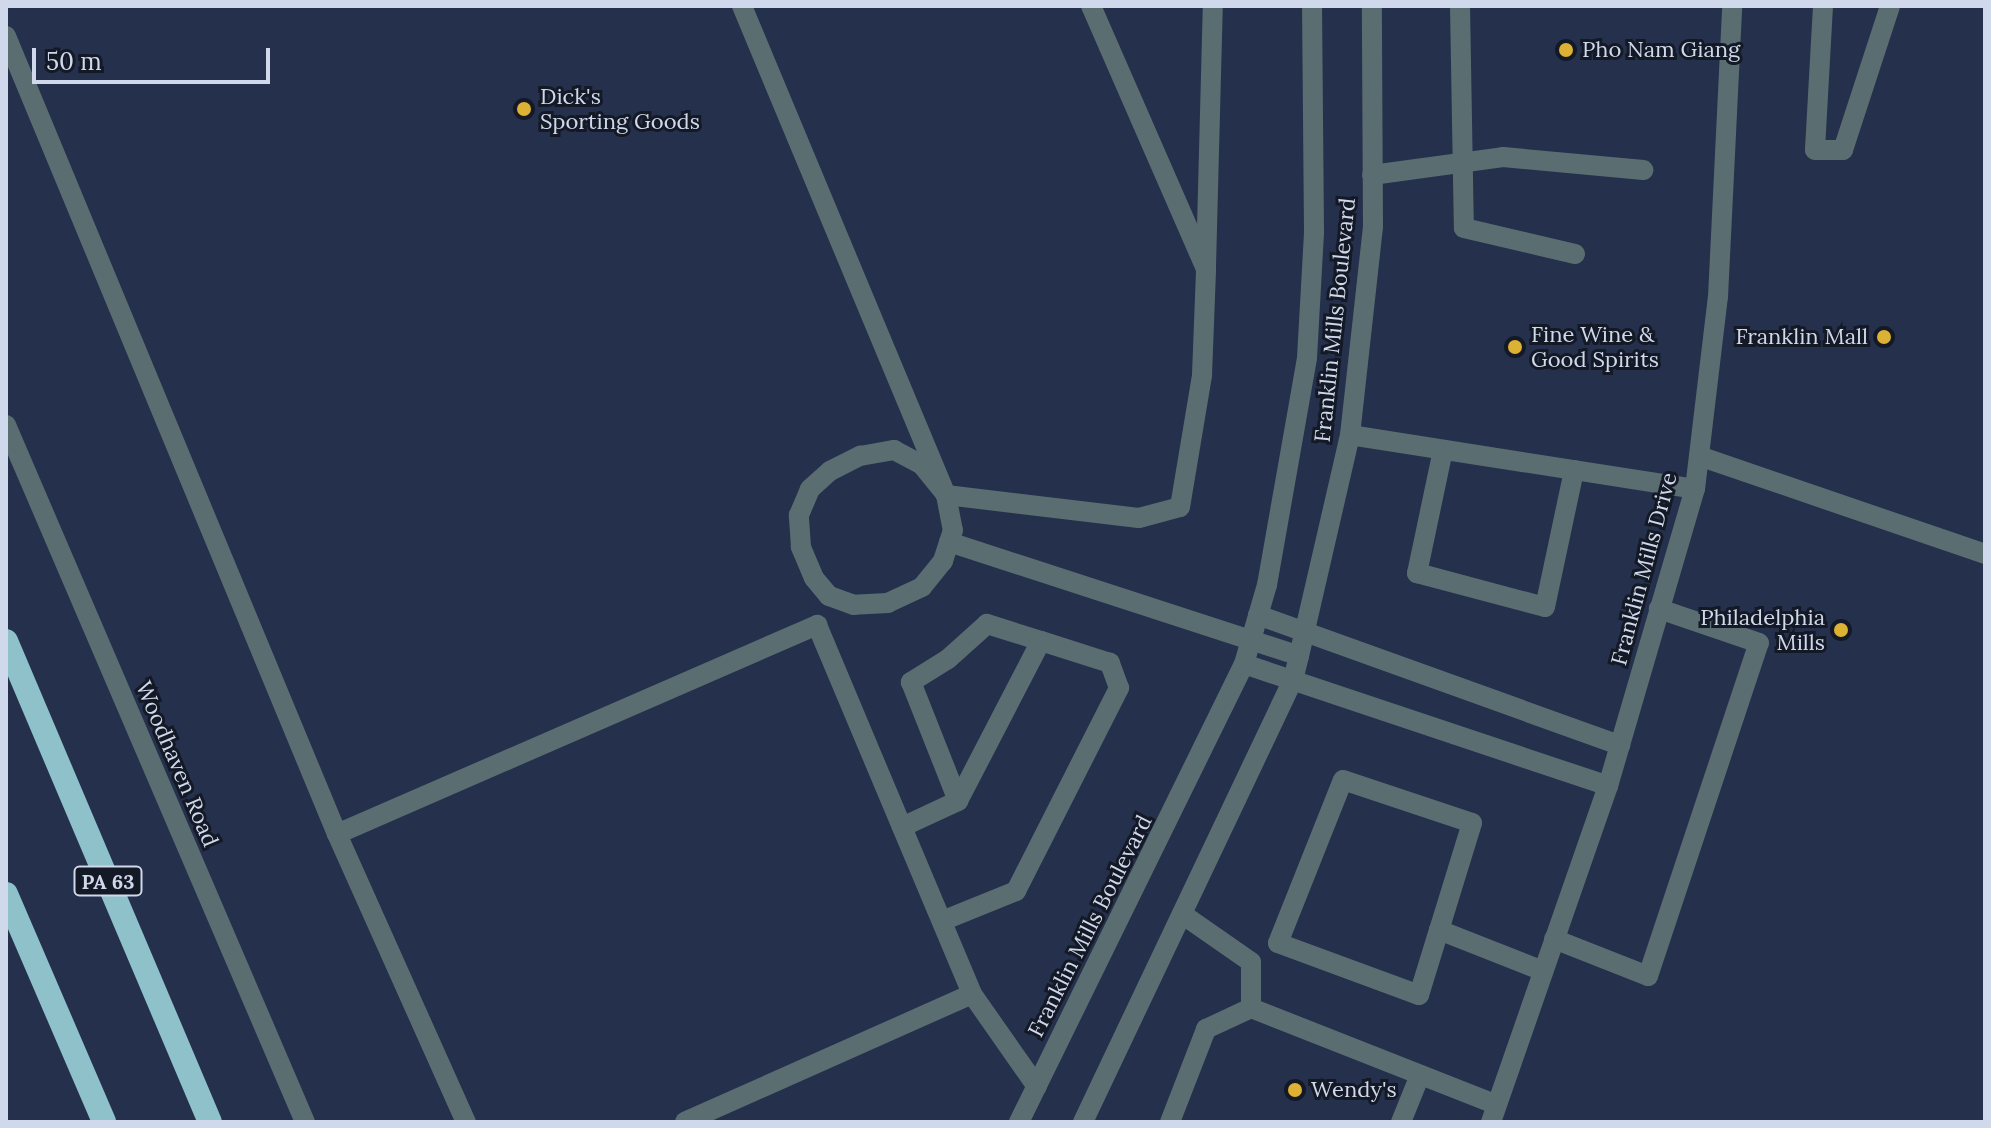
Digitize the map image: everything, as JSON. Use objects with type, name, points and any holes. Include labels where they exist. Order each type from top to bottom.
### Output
[{"type":"highway","name":"PA 63","points":[[6,641],[210,1122]]},
{"type":"highway","points":[[6,894],[104,1122]]},
{"type":"street","points":[[742,6],[946,495],[953,530],[943,561],[922,587],[888,603],[854,605],[829,596],[814,578],[801,547],[799,515],[810,489],[830,471],[860,456],[894,450],[922,465],[946,495],[1139,518],[1180,507],[1202,375],[1213,6]]},
{"type":"street","points":[[1091,6],[1206,269]]},
{"type":"street","name":"Franklin Mills Boulevard","points":[[1021,1121],[1244,664],[1258,615],[1292,467],[1307,358],[1314,232],[1312,6]]},
{"type":"street","name":"Franklin Mills Boulevard","points":[[1083,1122],[1293,680],[1350,435],[1373,227],[1372,6]]},
{"type":"street","points":[[1460,6],[1464,228],[1575,254]]},
{"type":"street","name":"Franklin Mills Drive","points":[[1494,1113],[1608,786],[1695,489],[1718,297],[1732,6]]},
{"type":"street","points":[[1823,6],[1815,150],[1843,150],[1890,6]]},
{"type":"street","points":[[6,36],[337,834],[466,1122]]},
{"type":"street","points":[[1372,175],[1463,159],[1503,157],[1643,170]]},
{"type":"street","name":"Woodhaven Road","points":[[6,425],[305,1122]]},
{"type":"street","points":[[1350,435],[1695,489]]},
{"type":"street","points":[[1443,450],[1417,573],[1545,607],[1574,470]]},
{"type":"street","points":[[1699,456],[1985,554]]},
{"type":"street","points":[[949,542],[1299,656]]},
{"type":"street","points":[[337,834],[817,625],[829,596]]},
{"type":"street","points":[[1554,939],[1648,976],[1759,643],[1659,609]]},
{"type":"street","points":[[1258,615],[1304,635],[1620,745]]},
{"type":"street","points":[[942,921],[1016,891],[1119,688],[1110,663],[987,624],[948,659],[911,682],[958,801]]},
{"type":"street","points":[[817,625],[972,994],[1037,1087]]},
{"type":"street","points":[[902,827],[958,801],[1041,641]]},
{"type":"street","points":[[1244,664],[1608,786]]},
{"type":"street","points":[[1251,962],[1278,943],[1343,780],[1472,823],[1419,995],[1278,943]]},
{"type":"street","points":[[1182,914],[1251,962]]},
{"type":"street","points":[[1439,930],[1543,971]]},
{"type":"street","points":[[1251,962],[1251,1008]]},
{"type":"street","points":[[685,1122],[972,994]]},
{"type":"street","points":[[1170,1122],[1206,1029],[1251,1008],[1420,1075],[1494,1113]]},
{"type":"street","points":[[1401,1122],[1420,1075]]},
{"type":"place","name":"Pho Nam Giang","points":[[1566,50]]},
{"type":"place","name":"Dick's Sporting Goods","points":[[524,109]]},
{"type":"place","name":"Franklin Mall","points":[[1884,337]]},
{"type":"place","name":"Fine Wine & Good Spirits","points":[[1515,347]]},
{"type":"place","name":"Philadelphia Mills","points":[[1841,630]]},
{"type":"place","name":"Wendy's","points":[[1295,1090]]}]
